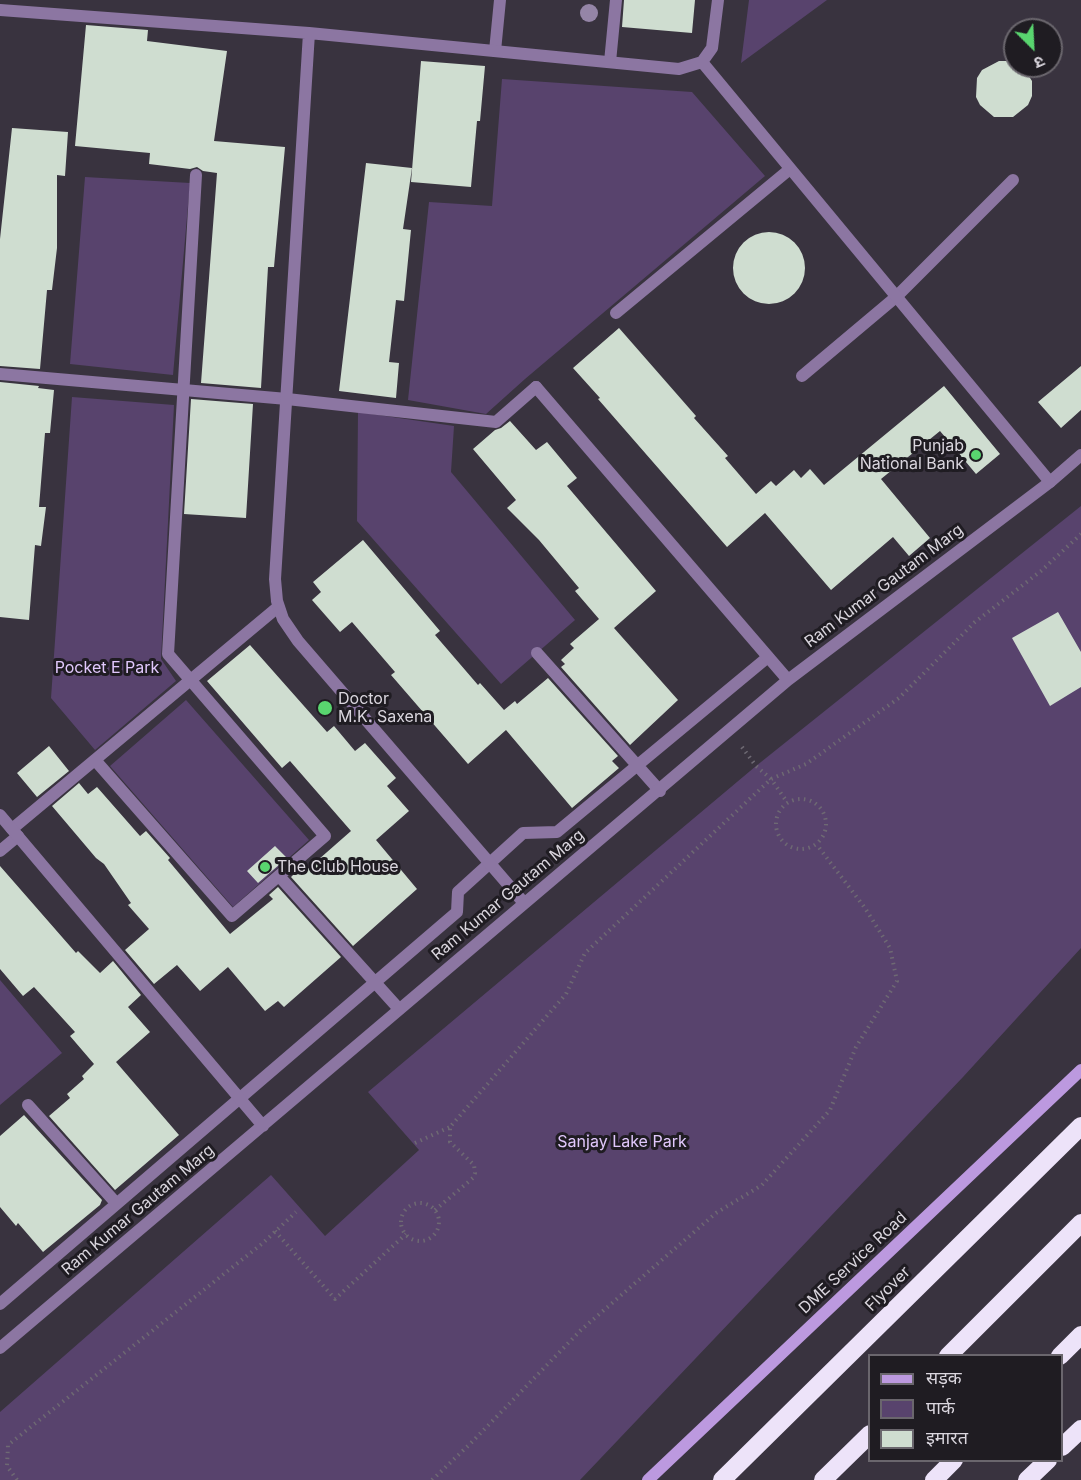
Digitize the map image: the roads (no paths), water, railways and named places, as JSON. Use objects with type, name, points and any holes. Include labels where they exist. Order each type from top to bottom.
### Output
[{"type":"highway","name":"Flyover","points":[[722,1480],[1081,1126]]},
{"type":"highway","points":[[950,1354],[1081,1223]]},
{"type":"highway","points":[[1062,1354],[1081,1335]]},
{"type":"highway","points":[[1063,1446],[1081,1429]]},
{"type":"highway","points":[[823,1480],[868,1436]]},
{"type":"highway","points":[[934,1480],[953,1462]]},
{"type":"highway","points":[[1027,1480],[1047,1462]]},
{"type":"street","points":[[495,51],[500,0]]},
{"type":"street","points":[[610,62],[616,0]]},
{"type":"street","points":[[0,10],[309,33],[679,69],[702,62],[712,48],[718,0]]},
{"type":"street","points":[[309,33],[275,579],[278,607],[298,641],[524,903]]},
{"type":"street","points":[[702,62],[1050,482]]},
{"type":"street","points":[[616,313],[790,169]]},
{"type":"street","points":[[95,760],[232,916],[325,836],[168,654],[196,176]]},
{"type":"street","points":[[802,376],[896,297],[1014,180]]},
{"type":"street","points":[[0,374],[286,399],[496,422],[536,387],[788,680]]},
{"type":"street","name":"Ram Kumar Gautam Marg","points":[[2,1343],[263,1126],[788,680],[1050,482],[1081,455]]},
{"type":"street","points":[[0,851],[15,833],[95,760],[278,607]]},
{"type":"street","points":[[537,653],[660,790]]},
{"type":"street","points":[[0,1304],[457,912],[458,892],[523,834],[557,832],[768,657]]},
{"type":"street","points":[[0,814],[263,1126]]},
{"type":"street","points":[[279,876],[399,1010]]},
{"type":"street","name":"DME Service Road","points":[[648,1480],[1081,1070]]},
{"type":"street","points":[[28,1105],[116,1203]]},
{"type":"place","name":"Punjab National Bank","points":[[976,455]]},
{"type":"place","name":"Doctor M.K. Saxena","points":[[325,708]]},
{"type":"place","name":"The Club House","points":[[265,867]]},
{"type":"park label","name":"Pocket E Park","points":[[107,668]]},
{"type":"park label","name":"Sanjay Lake Park","points":[[622,1142]]}]
